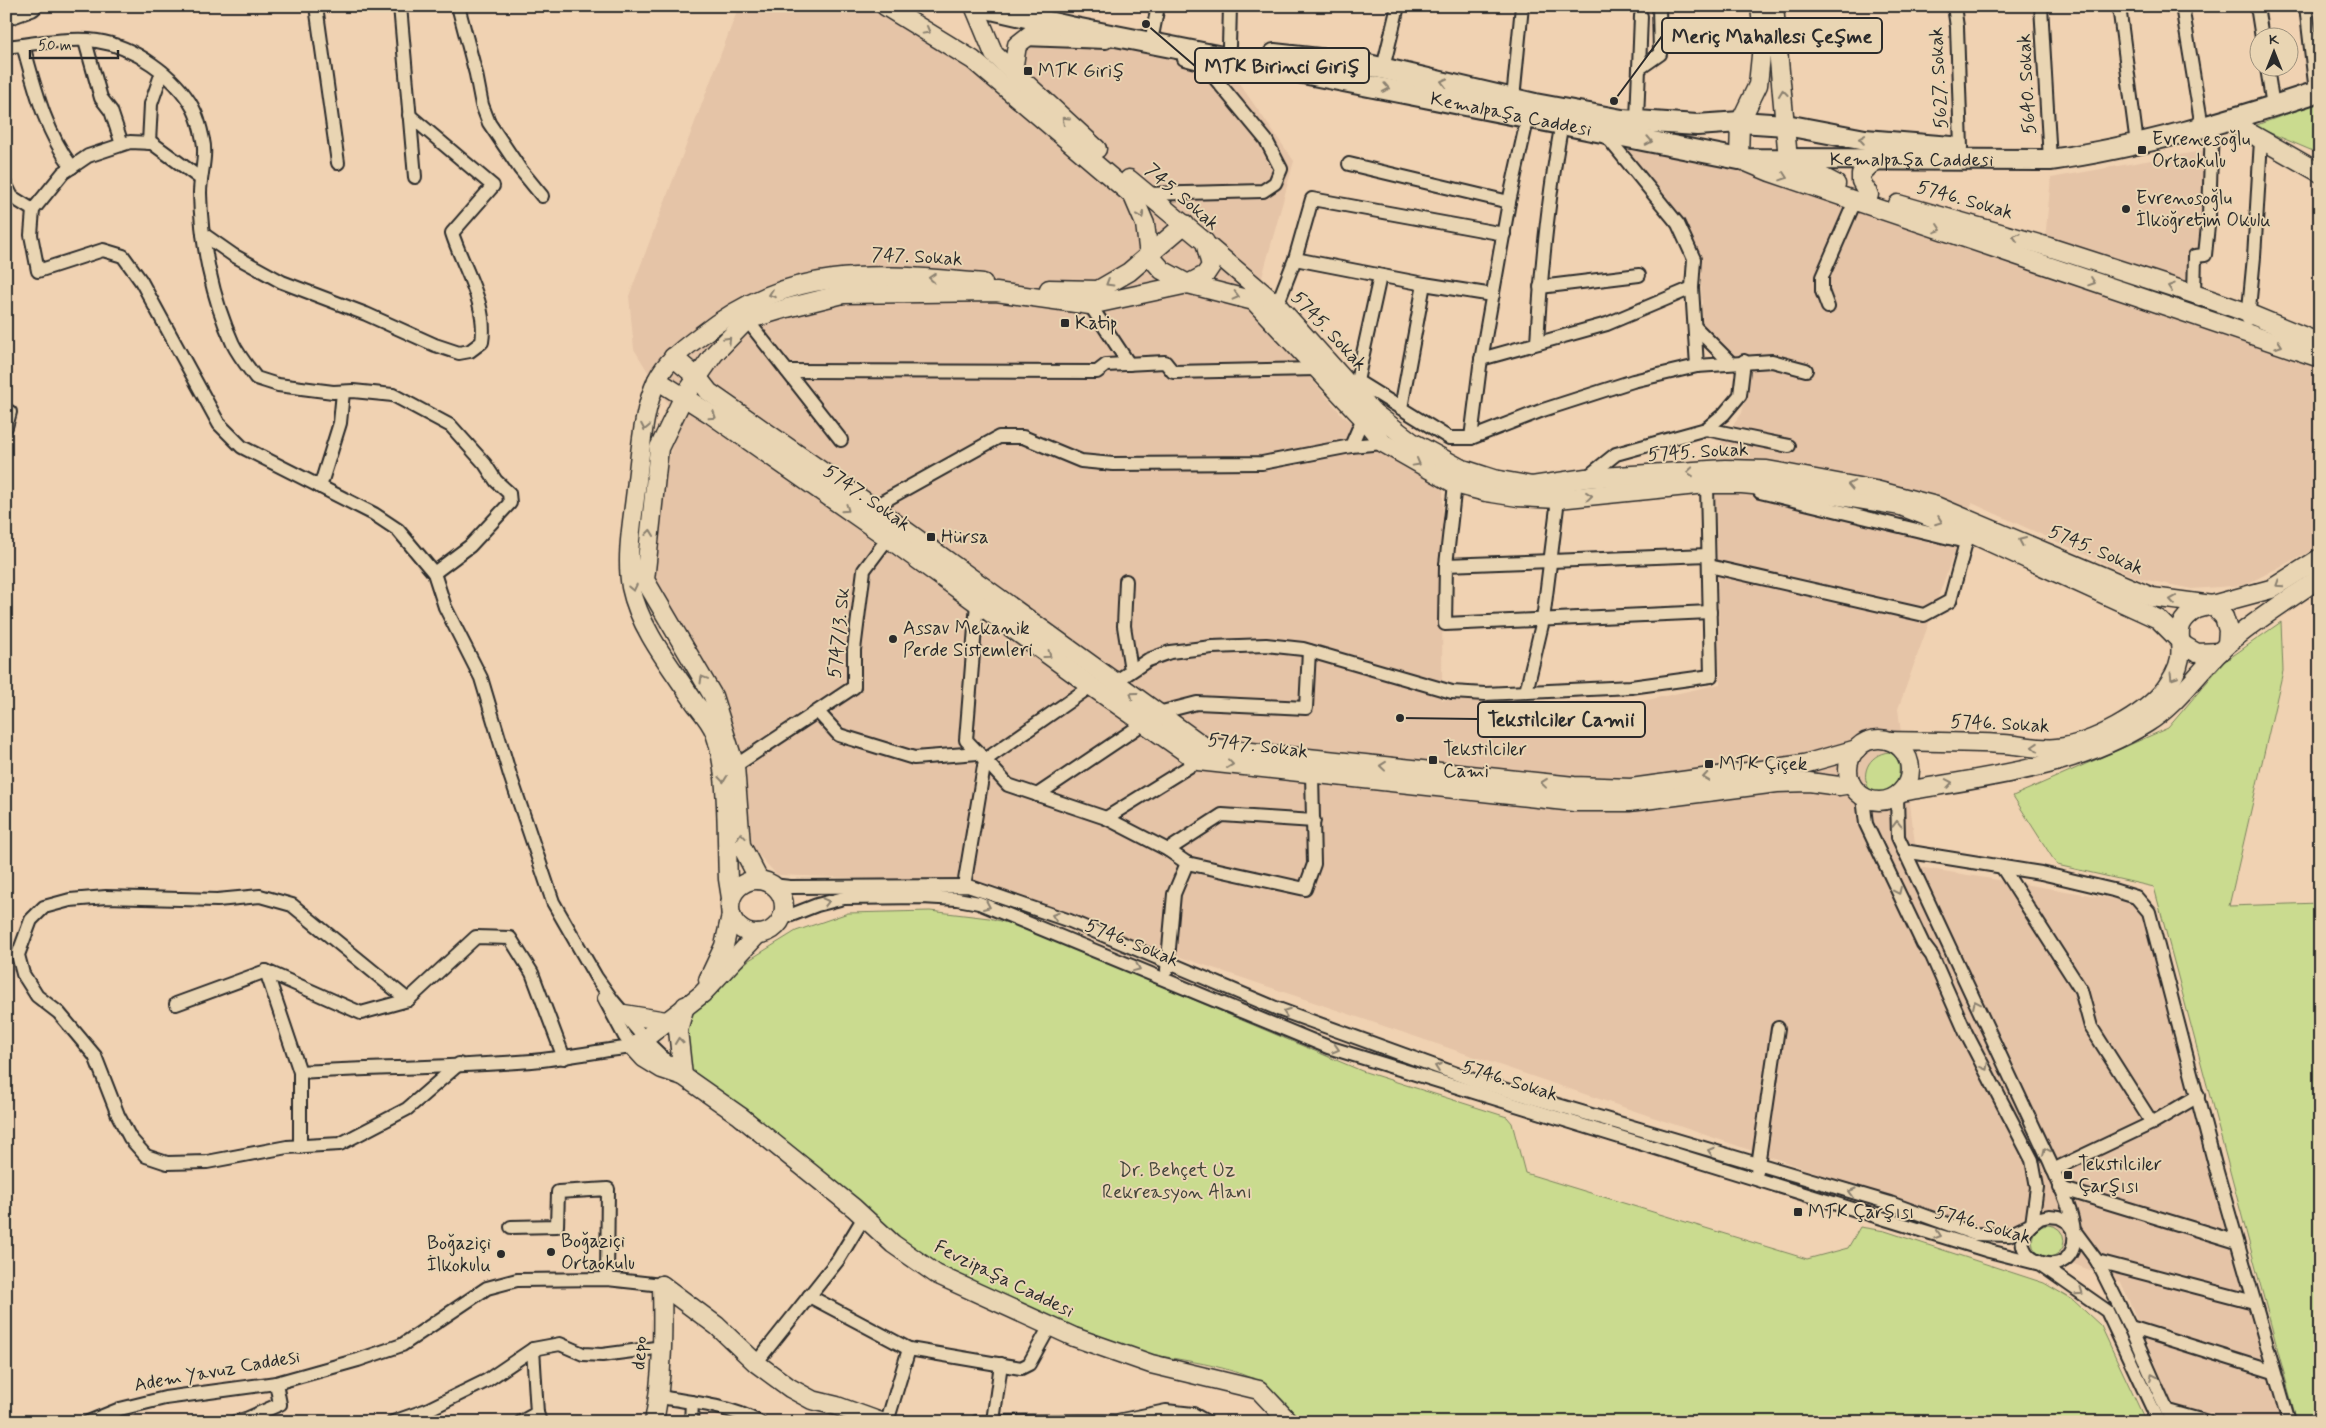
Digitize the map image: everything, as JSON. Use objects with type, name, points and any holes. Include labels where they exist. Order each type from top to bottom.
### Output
[{"type":"main road","points":[[6,15],[31,6]]},
{"type":"main road","name":"745. Sokak","points":[[885,6],[973,60],[1133,196],[1145,224],[1149,255]]},
{"type":"main road","name":"745. Sokak","points":[[974,6],[994,54],[1145,194],[1185,224],[1208,246],[1211,266],[1205,275],[1188,284]]},
{"type":"main road","name":"Kemalpaşa Caddesi","points":[[978,6],[1070,27],[1739,159],[2050,160],[2094,154],[2137,144],[2213,124],[2318,91]]},
{"type":"main road","name":"Kemalpaşa Caddesi","points":[[1040,6],[1266,53],[1383,68],[1564,110],[1637,120],[1697,125],[1740,122],[1786,125],[1865,140],[1961,148],[2050,160]]},
{"type":"main road","points":[[1739,159],[1740,122],[1758,85],[1763,36],[1760,6]]},
{"type":"main road","points":[[1774,6],[1788,159]]},
{"type":"main road","points":[[1013,71],[1017,45],[1024,39],[1041,26],[1070,27]]},
{"type":"main road","points":[[2213,124],[2261,140],[2320,173]]},
{"type":"main road","points":[[1862,198],[1861,174],[1881,158]]},
{"type":"main road","name":"5746. Sokak","points":[[1739,159],[1770,172],[1862,198],[2049,246],[2194,294],[2320,343]]},
{"type":"main road","name":"5746. Sokak","points":[[1788,159],[1826,181],[1862,198],[2242,333],[2320,358]]},
{"type":"main road","name":"747. Sokak","points":[[731,906],[721,757],[714,731],[652,638],[637,606],[631,586],[630,559],[640,450],[649,406],[657,380],[673,357],[708,329],[750,302],[792,287],[826,279],[876,275],[1066,290],[1098,290],[1129,272],[1185,224]]},
{"type":"main road","name":"5745. Sokak","points":[[1208,246],[1277,305],[1354,384],[1374,413],[1386,424],[1412,442],[1460,468],[1494,479],[1532,486],[1586,478],[1725,468],[1758,470],[1814,478],[1875,490],[1936,506],[2152,596],[2212,605]]},
{"type":"main road","points":[[1149,255],[1162,270],[1188,284]]},
{"type":"main road","name":"747. Sokak","points":[[766,882],[741,845],[734,766],[713,696],[644,580],[659,448],[683,398],[714,354],[747,320],[843,294],[996,292],[1090,305],[1188,284]]},
{"type":"main road","name":"5745. Sokak","points":[[1188,284],[1254,301],[1363,418],[1383,443],[1455,484],[1510,496],[1558,499],[1707,484],[1742,484],[1804,490],[1900,506],[1968,538],[2158,619],[2185,646],[2197,653],[2224,648]]},
{"type":"main road","name":"5747. Sokak","points":[[673,357],[698,378],[709,392],[873,507],[1115,682],[1198,761],[1574,802],[1629,802],[1777,783],[1809,782],[1839,786],[1851,784]]},
{"type":"main road","name":"5747. Sokak","points":[[657,380],[712,415],[888,538],[1091,686],[1205,747],[1574,786],[1631,788],[1804,764],[1856,749]]},
{"type":"main road","name":"5746. Sokak","points":[[1856,749],[1872,740],[2057,748],[2101,735],[2142,712],[2164,690],[2177,671],[2180,656],[2178,637],[2182,624],[2188,615],[2197,609],[2271,589],[2320,558]]},
{"type":"main road","name":"5746. Sokak","points":[[1863,797],[1883,801],[1899,794],[2031,768],[2100,748],[2148,722],[2179,696],[2224,648],[2320,578]]},
{"type":"main road","points":[[2212,605],[2224,617],[2228,630],[2224,648]]},
{"type":"main road","name":"5746. Sokak","points":[[1890,741],[1899,746],[1909,764],[1910,774],[1907,784],[1899,794]]},
{"type":"main road","points":[[1856,749],[1848,765],[1851,784],[1863,797]]},
{"type":"main road","points":[[639,1042],[702,994],[758,934],[767,931],[780,919],[784,904],[778,890],[766,882],[742,884],[731,906],[724,946],[702,994]]},
{"type":"main road","points":[[731,906],[741,929],[758,934]]},
{"type":"main road","points":[[683,1076],[678,1030],[686,1006]]},
{"type":"main road","points":[[624,1014],[666,1021]]},
{"type":"main road","name":"Fevzipaşa Caddesi","points":[[639,1042],[644,1058],[662,1069],[683,1076],[740,1116],[864,1217],[893,1244],[936,1274],[1074,1337],[1151,1364],[1259,1390],[1289,1422]]},
{"type":"main road","points":[[662,1285],[717,1326],[756,1363],[790,1388],[812,1400],[837,1406],[882,1422]]},
{"type":"main road","name":"depo","points":[[654,1422],[659,1397],[663,1347],[662,1285]]},
{"type":"street","points":[[316,6],[338,163]]},
{"type":"street","points":[[400,6],[415,177]]},
{"type":"street","points":[[458,6],[482,105],[489,123],[515,163],[542,196]]},
{"type":"street","points":[[1153,31],[1158,6]]},
{"type":"street","points":[[1229,46],[1230,6]]},
{"type":"street","points":[[1383,68],[1398,6]]},
{"type":"street","points":[[1513,99],[1522,6]]},
{"type":"street","points":[[1640,68],[1660,54],[1659,6]]},
{"type":"street","name":"5627. Sokak","points":[[1954,6],[1957,27],[1961,148]]},
{"type":"street","name":"5640. Sokak","points":[[2042,6],[2050,160]]},
{"type":"street","points":[[2119,6],[2137,144]]},
{"type":"street","points":[[2182,6],[2213,124],[2209,216],[2205,255],[2195,256],[2194,294]]},
{"type":"street","points":[[2257,6],[2260,28]]},
{"type":"street","points":[[2306,6],[2318,91]]},
{"type":"street","points":[[1637,120],[1641,16]]},
{"type":"street","points":[[1024,39],[1120,42],[1203,64],[1266,140],[1281,169],[1275,183],[1263,191],[1145,194]]},
{"type":"street","points":[[6,47],[96,40],[133,51],[162,72],[189,100],[195,110],[204,143],[201,178],[203,234],[220,307],[233,344],[256,378],[278,384],[343,392],[393,395],[451,426],[509,493],[510,503],[470,546],[434,573]]},
{"type":"street","points":[[85,41],[101,98],[111,111],[122,144]]},
{"type":"street","points":[[22,45],[47,124],[57,148],[72,167]]},
{"type":"street","points":[[149,143],[151,104],[162,72]]},
{"type":"street","points":[[2269,78],[2273,106]]},
{"type":"street","points":[[203,234],[232,255],[282,282],[366,314],[435,345],[459,353],[470,351],[482,342],[483,330],[479,302],[461,261],[452,233],[492,186],[409,115]]},
{"type":"street","points":[[1471,438],[1481,359],[1509,202],[1528,116]]},
{"type":"street","points":[[1537,343],[1540,287],[1554,163],[1562,123]]},
{"type":"street","points":[[1602,132],[1678,224],[1694,259],[1692,288],[1697,366]]},
{"type":"street","points":[[2242,333],[2250,315],[2261,140]]},
{"type":"street","points":[[201,178],[152,143],[130,142],[88,156],[63,173],[33,210],[31,235],[38,272],[103,250],[123,256],[141,281],[219,424],[242,448],[374,514],[398,530],[434,573],[445,607],[481,678],[510,775],[553,902],[596,977],[624,1014],[639,1042]]},
{"type":"street","points":[[1349,164],[1509,202]]},
{"type":"street","points":[[6,185],[12,197],[33,210]]},
{"type":"street","points":[[1828,307],[1822,291],[1822,276],[1862,198]]},
{"type":"street","points":[[1277,305],[1295,259],[1312,199],[1504,234]]},
{"type":"street","points":[[1295,259],[1493,296]]},
{"type":"street","points":[[1540,287],[1639,275]]},
{"type":"street","points":[[1380,276],[1354,384],[1400,408],[1449,438],[1471,438],[1543,410],[1633,381],[1697,366],[1772,361],[1806,370]]},
{"type":"street","points":[[1400,408],[1424,284]]},
{"type":"street","points":[[1481,359],[1607,324],[1692,288]]},
{"type":"street","points":[[1090,305],[1129,364]]},
{"type":"street","points":[[747,320],[841,440]]},
{"type":"street","points":[[1586,478],[1616,454],[1706,429],[1724,414],[1740,395],[1738,362],[1695,327]]},
{"type":"street","points":[[787,371],[1097,372],[1106,365],[1165,362],[1173,372],[1317,369]]},
{"type":"street","points":[[320,487],[340,423],[343,392]]},
{"type":"street","points":[[6,412],[10,412],[6,427]]},
{"type":"street","points":[[1351,446],[1363,418]]},
{"type":"street","points":[[1706,429],[1789,446]]},
{"type":"street","points":[[873,507],[999,437],[1023,437],[1080,461],[1113,464],[1262,463],[1351,446],[1383,443]]},
{"type":"street","points":[[1455,484],[1446,565],[1445,624],[1710,612]]},
{"type":"street","points":[[1115,682],[1148,660],[1170,652],[1212,647],[1266,645],[1310,650],[1452,692],[1485,694],[1631,687],[1711,676],[1707,484]]},
{"type":"street","points":[[1526,692],[1543,620],[1558,499]]},
{"type":"street","name":"5747/3. Sk","points":[[734,766],[854,687],[854,650],[864,570],[888,538]]},
{"type":"street","points":[[1446,565],[1709,561],[1924,616],[1950,601],[1968,538]]},
{"type":"street","points":[[1126,581],[1124,626],[1131,670]]},
{"type":"street","points":[[977,603],[966,740],[1008,786],[1106,818],[1187,862],[1305,889],[1314,864],[1312,774]]},
{"type":"street","points":[[1037,795],[1151,718],[1197,703],[1306,708],[1310,650]]},
{"type":"street","points":[[818,712],[840,735],[914,758],[982,756],[1091,686]]},
{"type":"street","points":[[964,886],[982,756]]},
{"type":"street","points":[[1106,818],[1198,761]]},
{"type":"street","name":"5746. Sokak","points":[[1899,794],[1898,837],[2053,1170],[2074,1230]]},
{"type":"street","name":"5746. Sokak","points":[[1863,797],[1866,824],[1923,944],[1932,956],[1966,1033],[1994,1083],[2032,1160],[2036,1187],[2032,1224]]},
{"type":"street","points":[[1168,850],[1222,816],[1314,820]]},
{"type":"street","points":[[1904,851],[2041,873],[2114,890],[2136,897],[2149,912],[2237,1242],[2289,1422]]},
{"type":"street","points":[[1164,980],[1169,963],[1174,894],[1187,862]]},
{"type":"street","points":[[2002,867],[2081,990],[2091,1027],[2152,1124]]},
{"type":"street","name":"5746. Sokak","points":[[766,882],[790,887],[964,886],[1070,921],[1278,1009],[1476,1081],[1890,1203],[1974,1234],[2008,1235],[2032,1224],[2040,1218],[2049,1216],[2059,1217],[2068,1222],[2097,1261],[2130,1327],[2170,1416]]},
{"type":"street","points":[[408,1000],[292,905],[260,896],[217,900],[106,897],[70,900],[44,907],[31,920],[18,955],[23,974],[37,996],[59,1013],[95,1056],[118,1115],[130,1138],[146,1156],[167,1163],[207,1162],[300,1147],[340,1144],[407,1109],[459,1064]]},
{"type":"street","name":"5746. Sokak","points":[[780,919],[817,904],[844,898],[957,899],[979,903],[1328,1047],[1989,1251],[2040,1264],[2107,1312],[2159,1422]]},
{"type":"street","points":[[176,1004],[266,970],[361,1012],[408,1000],[476,937],[510,938],[532,973],[564,1058]]},
{"type":"street","points":[[266,970],[300,1072],[300,1147]]},
{"type":"street","points":[[596,977],[605,1001],[625,1036],[639,1042]]},
{"type":"street","points":[[1757,1180],[1778,1028]]},
{"type":"street","points":[[300,1072],[564,1058],[639,1042]]},
{"type":"street","points":[[2053,1170],[2152,1124],[2198,1096]]},
{"type":"street","points":[[2060,1188],[2237,1242]]},
{"type":"street","points":[[511,1228],[557,1226],[558,1192],[608,1189],[607,1279]]},
{"type":"street","points":[[756,1363],[838,1260],[864,1217]]},
{"type":"street","points":[[2032,1224],[2024,1232],[2022,1242],[2025,1251],[2031,1259],[2040,1264],[2050,1265],[2059,1263],[2067,1257],[2072,1248],[2074,1230]]},
{"type":"street","points":[[2097,1261],[2254,1302]]},
{"type":"street","name":"Adem Yavuz Caddesi","points":[[88,1422],[120,1409],[165,1398],[276,1383],[358,1360],[402,1345],[487,1288],[517,1280],[607,1279],[662,1285]]},
{"type":"street","points":[[809,1296],[909,1349],[1021,1368],[1027,1367],[1050,1326]]},
{"type":"street","points":[[2130,1327],[2274,1372]]},
{"type":"street","points":[[393,1422],[427,1410],[486,1381],[533,1349],[560,1344],[584,1354],[602,1355],[663,1347]]},
{"type":"street","points":[[521,1422],[538,1417],[533,1349]]},
{"type":"street","points":[[887,1422],[909,1349]]},
{"type":"street","points":[[994,1421],[1001,1364]]},
{"type":"street","points":[[243,1421],[280,1404],[276,1383]]},
{"type":"street","points":[[659,1397],[692,1402],[746,1415],[759,1422]]},
{"type":"street","points":[[692,1402],[692,1422]]},
{"type":"street","points":[[977,1422],[1117,1421],[1166,1411],[1193,1414],[1207,1422]]},
{"type":"street","points":[[2170,1416],[2208,1422]]},
{"type":"shaded area","name":"MTK Çarşısı","points":[[739,6],[873,6],[990,84],[1041,25],[1224,62],[1294,161],[1253,310],[1343,416],[1443,488],[1442,700],[1638,702],[1720,684],[1715,450],[1742,413],[1748,384],[1703,332],[1700,256],[1672,207],[1616,141],[1747,172],[2320,364],[2320,546],[2245,585],[2192,589],[2137,578],[1972,503],[1898,709],[1918,867],[2133,902],[2144,912],[2286,1422],[2180,1422],[2121,1282],[1974,1226],[959,882],[777,875],[753,849],[740,750],[718,693],[655,584],[664,479],[678,421],[634,349],[629,296]]},
{"type":"shaded area","name":"Evrenosoğlu İlköğretim Okulu","points":[[2207,150],[2203,250],[2188,260],[2187,287],[2045,240],[2051,178]]},
{"type":"green space","points":[[2320,102],[2320,154],[2254,126]]},
{"type":"green space","points":[[2281,622],[2283,671],[2229,906],[2320,903],[2320,1422],[2297,1422],[2154,887],[2057,865],[2013,796],[2168,728],[2224,662]]},
{"type":"green space","points":[[1889,752],[1898,761],[1897,783],[1886,793],[1872,793],[1866,780],[1867,767],[1876,757]]},
{"type":"green space","name":"Dr. Behçet Uz Rekreasyon Alanı","points":[[930,911],[989,918],[1022,927],[1362,1071],[1507,1117],[1512,1123],[1525,1173],[1807,1259],[1848,1248],[1860,1227],[1885,1231],[2044,1283],[2073,1300],[2101,1326],[2146,1422],[1301,1422],[1276,1394],[1250,1377],[1213,1366],[1118,1346],[925,1260],[691,1078],[682,1018],[749,960],[796,931],[848,913]]},
{"type":"green space","points":[[2048,1225],[2059,1230],[2064,1241],[2059,1252],[2048,1257],[2037,1252],[2032,1241],[2037,1230]]},
{"type":"place","name":"MTK Birinci Giriş","points":[[1146,24]]},
{"type":"place","name":"MTK Giriş","points":[[1028,71]]},
{"type":"place","name":"Meriç Mahallesi Çeşme","points":[[1614,101]]},
{"type":"place","name":"Evrenesoğlu Ortaokulu","points":[[2142,150]]},
{"type":"place","name":"Evrenosoğlu İlköğretim Okulu","points":[[2126,209]]},
{"type":"place","name":"Katip","points":[[1065,323]]},
{"type":"place","name":"Hürsa","points":[[931,537]]},
{"type":"place","name":"Assav Mekanik Perde Sistemleri","points":[[893,639]]},
{"type":"place","name":"Tekstilciler Camii","points":[[1400,718]]},
{"type":"place","name":"Tekstilciler Cami","points":[[1433,760]]},
{"type":"place","name":"MTK Çiçek","points":[[1709,764]]},
{"type":"place","name":"Tekstilciler Çarşısı","points":[[2068,1175]]},
{"type":"place","name":"MTK Çarşısı","points":[[1798,1212]]},
{"type":"place","name":"Boğaziçi Ortaokulu","points":[[551,1252]]},
{"type":"place","name":"Boğaziçi İlkokulu","points":[[501,1254]]}]
